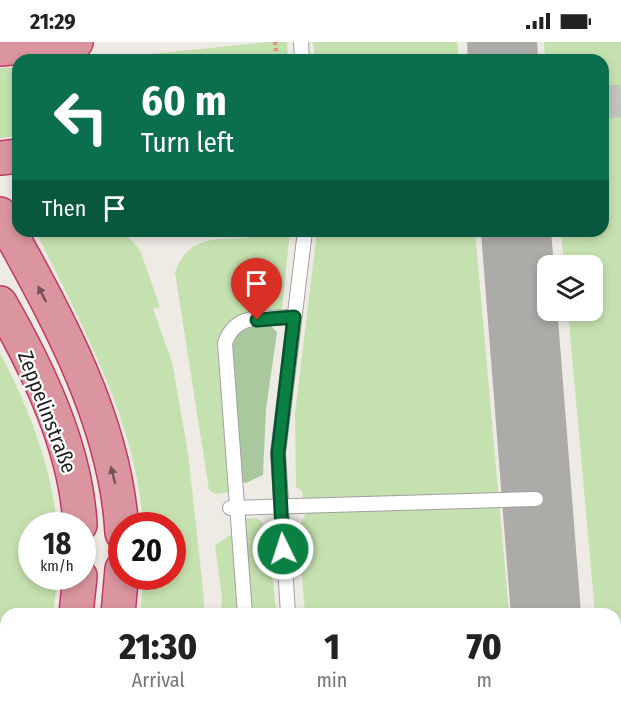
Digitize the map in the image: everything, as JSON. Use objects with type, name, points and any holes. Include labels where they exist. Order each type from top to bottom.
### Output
[{"type":"highway","points":[[0,49],[76,42]]},
{"type":"highway","points":[[12,237],[65,341],[95,409],[116,487],[119,512]]},
{"type":"highway","name":"Zeppelinstraße","points":[[0,303],[47,397],[70,468],[78,512]]},
{"type":"highway","points":[[77,608],[79,590]]},
{"type":"highway","points":[[119,608],[120,590]]},
{"type":"lane","points":[[288,608],[279,506],[278,453],[303,237]]},
{"type":"lane","points":[[243,608],[232,508],[225,343],[229,330],[239,321],[294,317]]},
{"type":"lane","points":[[232,508],[536,499]]},
{"type":"green space","points":[[287,42],[288,54],[151,54]]},
{"type":"green space","points":[[313,42],[457,42],[458,54],[314,54]]},
{"type":"green space","points":[[544,42],[621,42],[621,608],[595,608],[569,321],[603,321],[603,255],[563,255],[562,237],[609,237],[609,54],[545,54]]},
{"type":"green space","points":[[12,67],[12,137],[0,138],[0,68]]},
{"type":"green space","points":[[38,237],[128,237],[140,250],[160,307],[153,309],[172,362],[188,453],[204,608],[141,608],[142,590],[186,590],[186,512],[141,512],[130,449],[105,376]]},
{"type":"green space","points":[[289,237],[282,308],[272,313],[237,319],[224,330],[219,343],[231,492],[215,494],[209,490],[175,272],[183,257],[193,247],[205,242]]},
{"type":"green space","points":[[316,237],[476,237],[509,608],[305,608],[298,529],[305,515],[302,491],[296,487],[295,414]]},
{"type":"green space","points":[[269,324],[277,332],[266,409],[263,475],[246,483],[239,481],[229,347],[236,335],[244,329]]},
{"type":"green space","points":[[0,353],[37,436],[50,480],[55,512],[18,512],[18,590],[56,590],[54,608],[0,608]]},
{"type":"green space","points":[[257,518],[268,528],[276,608],[248,608],[240,519]]},
{"type":"green space","points":[[232,534],[239,608],[221,608],[215,545]]},
{"type":"taxiway","points":[[502,42],[503,54]]},
{"type":"taxiway","points":[[516,237],[546,608]]},
{"type":"tunnel","points":[[609,102],[621,101]]},
{"type":"route","points":[[257,320],[294,317],[278,453],[283,549]]}]
